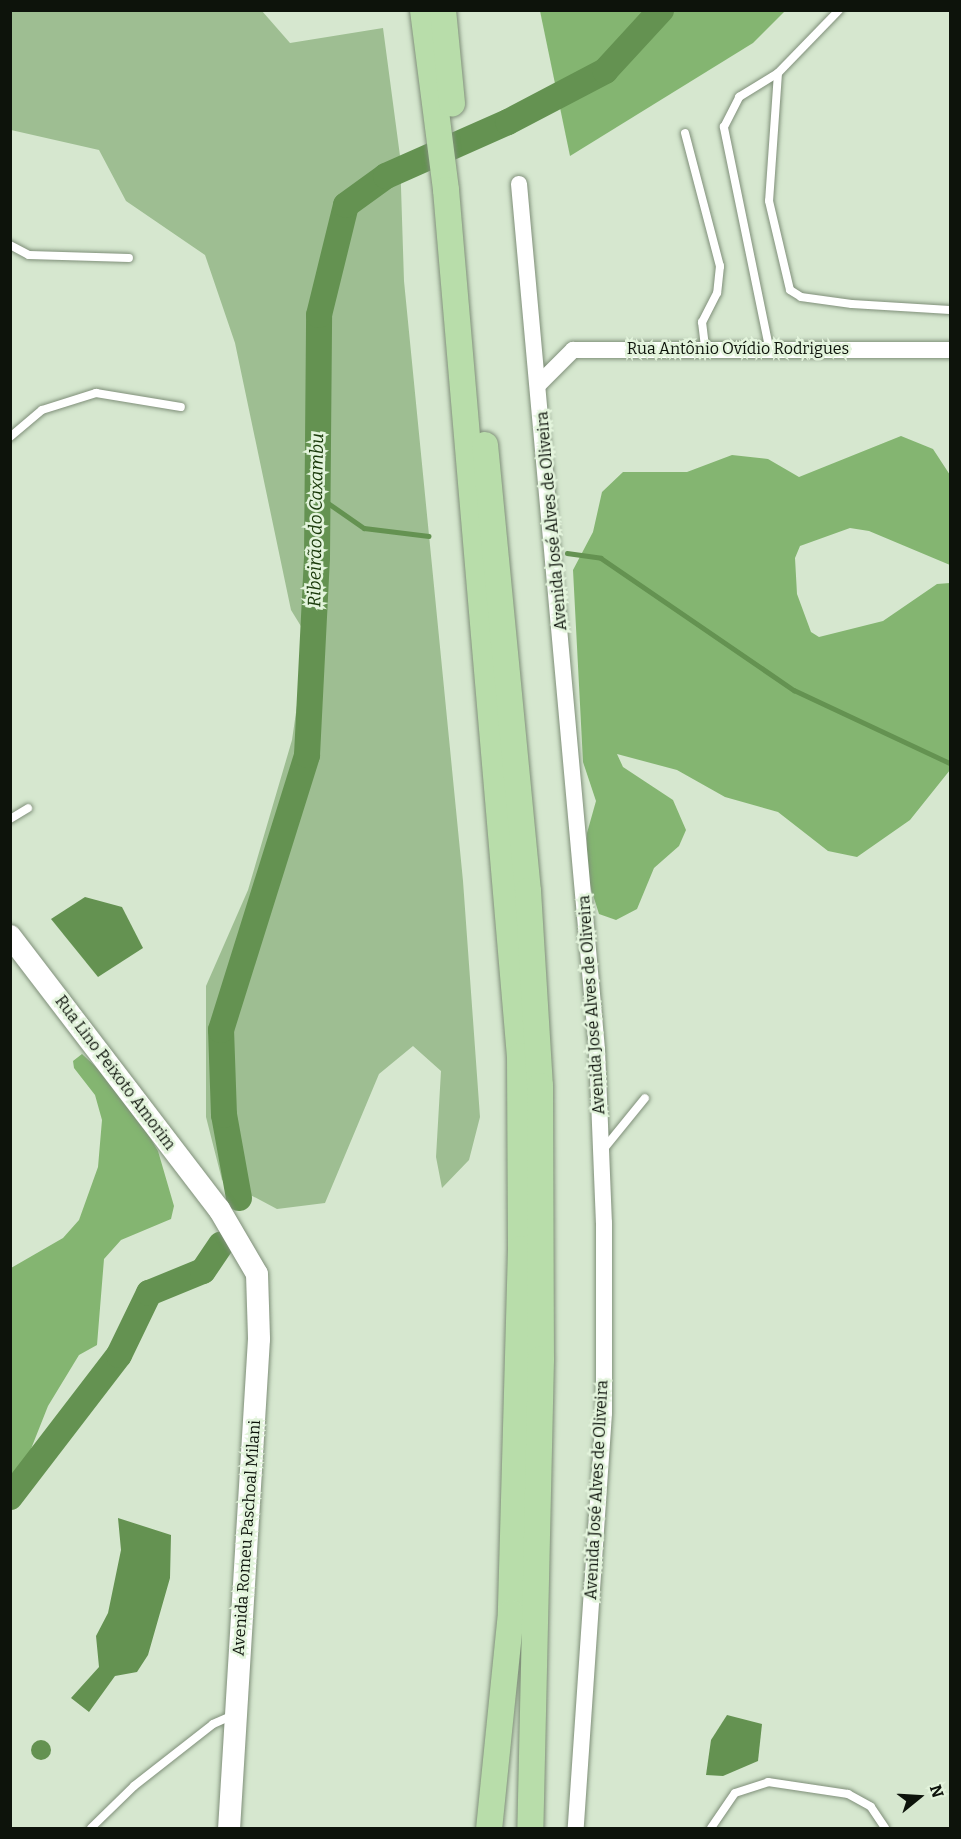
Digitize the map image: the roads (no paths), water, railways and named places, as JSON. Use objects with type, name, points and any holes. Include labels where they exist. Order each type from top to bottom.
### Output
[{"type":"main road","points":[[423,10],[445,119],[453,187],[528,891],[540,1086],[541,1359],[530,1828]]},
{"type":"main road","points":[[443,10],[445,119]]},
{"type":"main road","points":[[453,187],[520,1056],[521,1249],[511,1613],[489,1828]]},
{"type":"street","name":"Avenida José Alves de Oliveira","points":[[519,184],[540,383],[601,1152],[604,1413],[576,1828]]},
{"type":"street","name":"Rua Antônio Ovídio Rodrigues","points":[[540,383],[573,350],[769,347],[951,350]]},
{"type":"street","name":"Rua Lino Peixoto Amorim","points":[[10,936],[219,1209],[247,1250]]},
{"type":"street","name":"Avenida Romeu Paschoal Milani","points":[[229,1828],[259,1339],[257,1274],[247,1250]]},
{"type":"lane","points":[[769,347],[724,128],[739,98],[778,73],[839,10]]},
{"type":"lane","points":[[778,73],[769,201],[790,290],[801,297],[852,304],[951,310]]},
{"type":"lane","points":[[685,133],[720,266],[717,293],[702,322],[705,348]]},
{"type":"lane","points":[[10,245],[29,255],[129,258]]},
{"type":"lane","points":[[12,433],[42,410],[96,393],[181,407]]},
{"type":"lane","points":[[10,819],[28,808]]},
{"type":"lane","points":[[601,1152],[645,1098]]},
{"type":"lane","points":[[91,1828],[142,1779],[213,1724],[236,1714]]},
{"type":"lane","points":[[711,1828],[735,1793],[768,1782],[848,1794],[871,1807],[885,1828]]},
{"type":"waterway","name":"Ribeirão do Caxambu","points":[[239,1198],[224,1115],[221,1030],[307,755],[317,557],[319,315],[346,205],[386,176],[508,122],[605,71],[661,10]]},
{"type":"waterway","points":[[318,496],[364,528],[429,536]]},
{"type":"waterway","points":[[567,553],[601,558],[794,690],[950,763]]},
{"type":"waterway","name":"Ribeirão do Caxambu","points":[[10,1497],[119,1355],[149,1293],[203,1271],[221,1244]]}]
